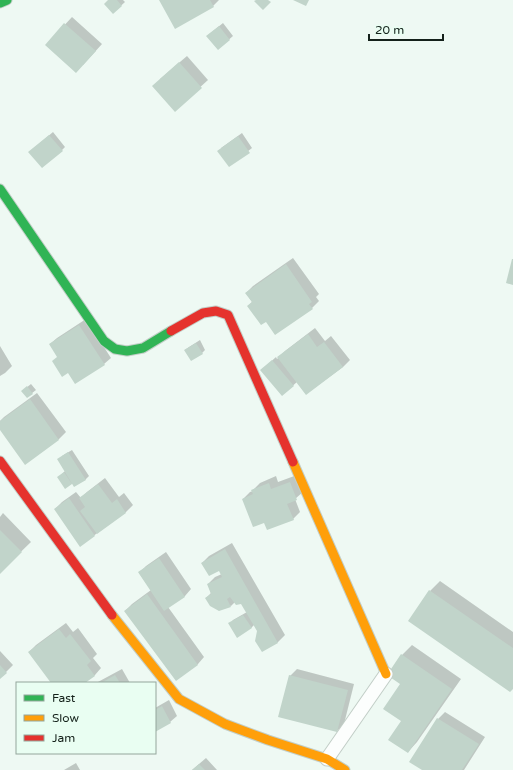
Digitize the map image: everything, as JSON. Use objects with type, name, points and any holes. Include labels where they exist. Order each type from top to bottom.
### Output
[{"type":"street","points":[[0,3],[7,0]]},
{"type":"street","points":[[0,189],[96,330],[104,341],[115,349],[127,351],[143,348],[203,313],[216,311],[228,315],[386,674]]},
{"type":"street","points":[[0,461],[103,603],[179,699],[224,724],[327,759],[345,770]]},
{"type":"lane","points":[[327,759],[386,674]]},
{"type":"building","points":[[108,0],[117,0],[122,6],[113,14],[104,4]]},
{"type":"building","points":[[159,0],[210,0],[214,7],[175,29]]},
{"type":"building","points":[[268,0],[271,2],[263,10],[254,1]]},
{"type":"building","points":[[293,0],[309,0],[306,6]]},
{"type":"building","points":[[64,23],[96,51],[76,73],[45,45]]},
{"type":"building","points":[[219,26],[230,40],[218,50],[206,36]]},
{"type":"building","points":[[179,62],[202,88],[175,112],[152,86]]},
{"type":"building","points":[[49,135],[63,151],[42,168],[28,152]]},
{"type":"building","points":[[238,136],[250,153],[229,167],[217,151]]},
{"type":"building","points":[[513,259],[513,285],[506,283]]},
{"type":"building","points":[[286,264],[312,302],[309,304],[313,309],[275,335],[266,322],[261,325],[247,306],[252,302],[245,293]]},
{"type":"building","points":[[79,325],[105,365],[75,384],[68,373],[62,377],[52,361],[57,357],[49,344]]},
{"type":"building","points":[[308,334],[317,347],[324,342],[343,367],[306,395],[277,357]]},
{"type":"building","points":[[196,343],[203,354],[191,361],[184,350]]},
{"type":"building","points":[[272,360],[294,386],[282,396],[260,370]]},
{"type":"building","points":[[27,386],[33,394],[27,398],[21,391]]},
{"type":"building","points":[[30,399],[59,440],[25,465],[0,430],[0,421]]},
{"type":"building","points":[[68,452],[86,480],[74,487],[57,459]]},
{"type":"building","points":[[64,472],[72,484],[65,489],[57,477]]},
{"type":"building","points":[[290,482],[297,500],[287,504],[294,520],[267,530],[264,523],[253,527],[242,499],[253,494],[251,490],[269,483],[271,489]]},
{"type":"building","points":[[98,484],[112,503],[117,499],[126,513],[97,534],[80,511],[85,507],[79,498]]},
{"type":"building","points":[[69,498],[95,536],[80,547],[54,509]]},
{"type":"building","points":[[0,530],[22,552],[0,574]]},
{"type":"building","points":[[225,549],[278,643],[262,652],[255,641],[257,631],[241,604],[236,605],[230,597],[227,599],[231,607],[219,611],[210,606],[205,598],[211,594],[207,584],[222,577],[219,571],[209,576],[201,563]]},
{"type":"building","points":[[159,558],[185,597],[164,611],[138,572]]},
{"type":"building","points":[[429,590],[513,648],[513,689],[510,692],[408,621]]},
{"type":"building","points":[[147,594],[198,665],[176,681],[124,611]]},
{"type":"building","points":[[243,615],[252,628],[237,638],[228,623]]},
{"type":"building","points":[[59,629],[66,638],[70,634],[91,661],[87,665],[95,676],[86,682],[50,682],[28,652]]},
{"type":"building","points":[[401,654],[452,689],[408,753],[388,740],[401,721],[383,709],[400,684],[387,675]]},
{"type":"building","points":[[0,665],[7,673],[0,679]]},
{"type":"building","points":[[115,675],[119,682],[103,682]]},
{"type":"building","points":[[289,675],[348,690],[337,732],[278,717]]},
{"type":"building","points":[[162,706],[171,723],[156,731],[156,709]]},
{"type":"building","points":[[437,718],[479,744],[462,770],[422,770],[409,762]]},
{"type":"building","points":[[199,764],[205,770],[192,770]]},
{"type":"traffic: fast","points":[[0,3],[7,0]]},
{"type":"traffic: fast","points":[[0,189],[104,341],[115,349],[127,351],[143,348],[171,331]]},
{"type":"traffic: slow","points":[[293,462],[386,674]]},
{"type":"traffic: slow","points":[[112,615],[179,699],[225,724],[327,759],[345,770]]},
{"type":"traffic: jam","points":[[171,331],[203,313],[216,311],[228,315],[293,462]]},
{"type":"traffic: jam","points":[[0,461],[112,615]]}]
